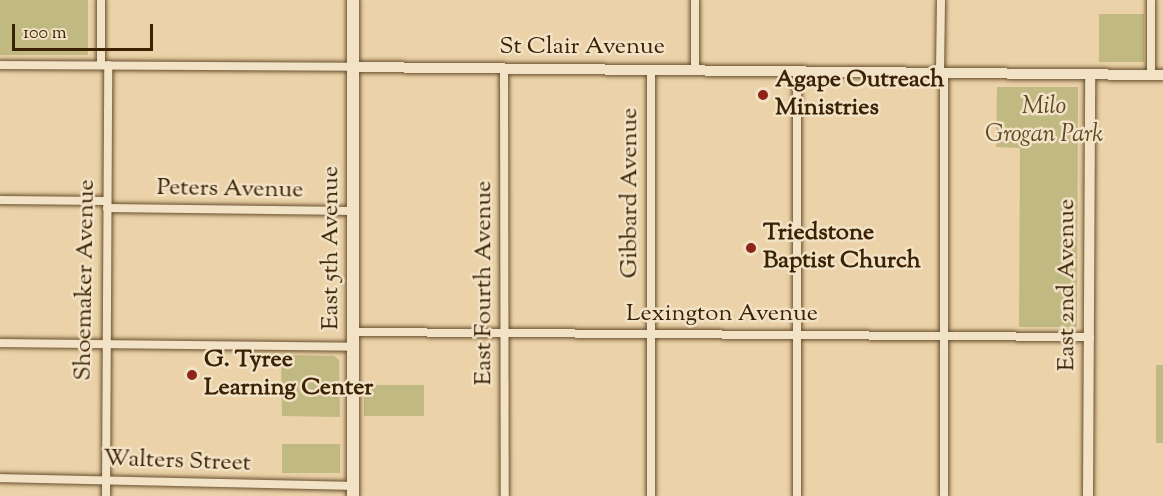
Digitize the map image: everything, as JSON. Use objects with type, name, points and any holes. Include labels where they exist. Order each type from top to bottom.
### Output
[{"type":"main road","name":"East 5th Avenue","points":[[353,0],[353,491]]},
{"type":"street","name":"Shoemaker Avenue","points":[[101,0],[107,205],[104,344],[106,496]]},
{"type":"street","points":[[695,0],[695,70]]},
{"type":"street","points":[[941,0],[944,496]]},
{"type":"street","points":[[1151,0],[1151,75]]},
{"type":"street","name":"St Clair Avenue","points":[[0,65],[1163,75]]},
{"type":"street","name":"East Fourth Avenue","points":[[504,69],[505,496]]},
{"type":"street","name":"Gibbard Avenue","points":[[651,70],[651,496]]},
{"type":"street","points":[[797,71],[797,496]]},
{"type":"street","name":"East 2nd Avenue","points":[[1088,496],[1090,74]]},
{"type":"street","name":"Peters Avenue","points":[[0,200],[353,211]]},
{"type":"street","name":"Lexington Avenue","points":[[353,332],[1090,337]]},
{"type":"street","points":[[0,343],[353,347]]},
{"type":"street","name":"Walters Street","points":[[0,478],[106,480],[353,491]]},
{"type":"green space","points":[[0,0],[88,0],[88,55],[0,55]]},
{"type":"green space","points":[[1099,14],[1144,14],[1144,62],[1099,62]]},
{"type":"green space","name":"Milo Grogan Park","points":[[997,87],[1078,87],[1077,327],[1019,327],[1020,148],[996,147]]},
{"type":"green space","points":[[281,355],[334,356],[339,360],[340,417],[282,416]]},
{"type":"green space","points":[[1156,365],[1163,365],[1163,443],[1156,443]]},
{"type":"green space","points":[[364,385],[424,385],[424,416],[364,416]]},
{"type":"green space","points":[[282,444],[340,444],[340,473],[282,473]]},
{"type":"place","name":"Agape Outreach Ministries","points":[[763,95]]},
{"type":"place","name":"Triedstone Baptist Church","points":[[751,248]]},
{"type":"place","name":"G. Tyree Learning Center","points":[[192,375]]}]
